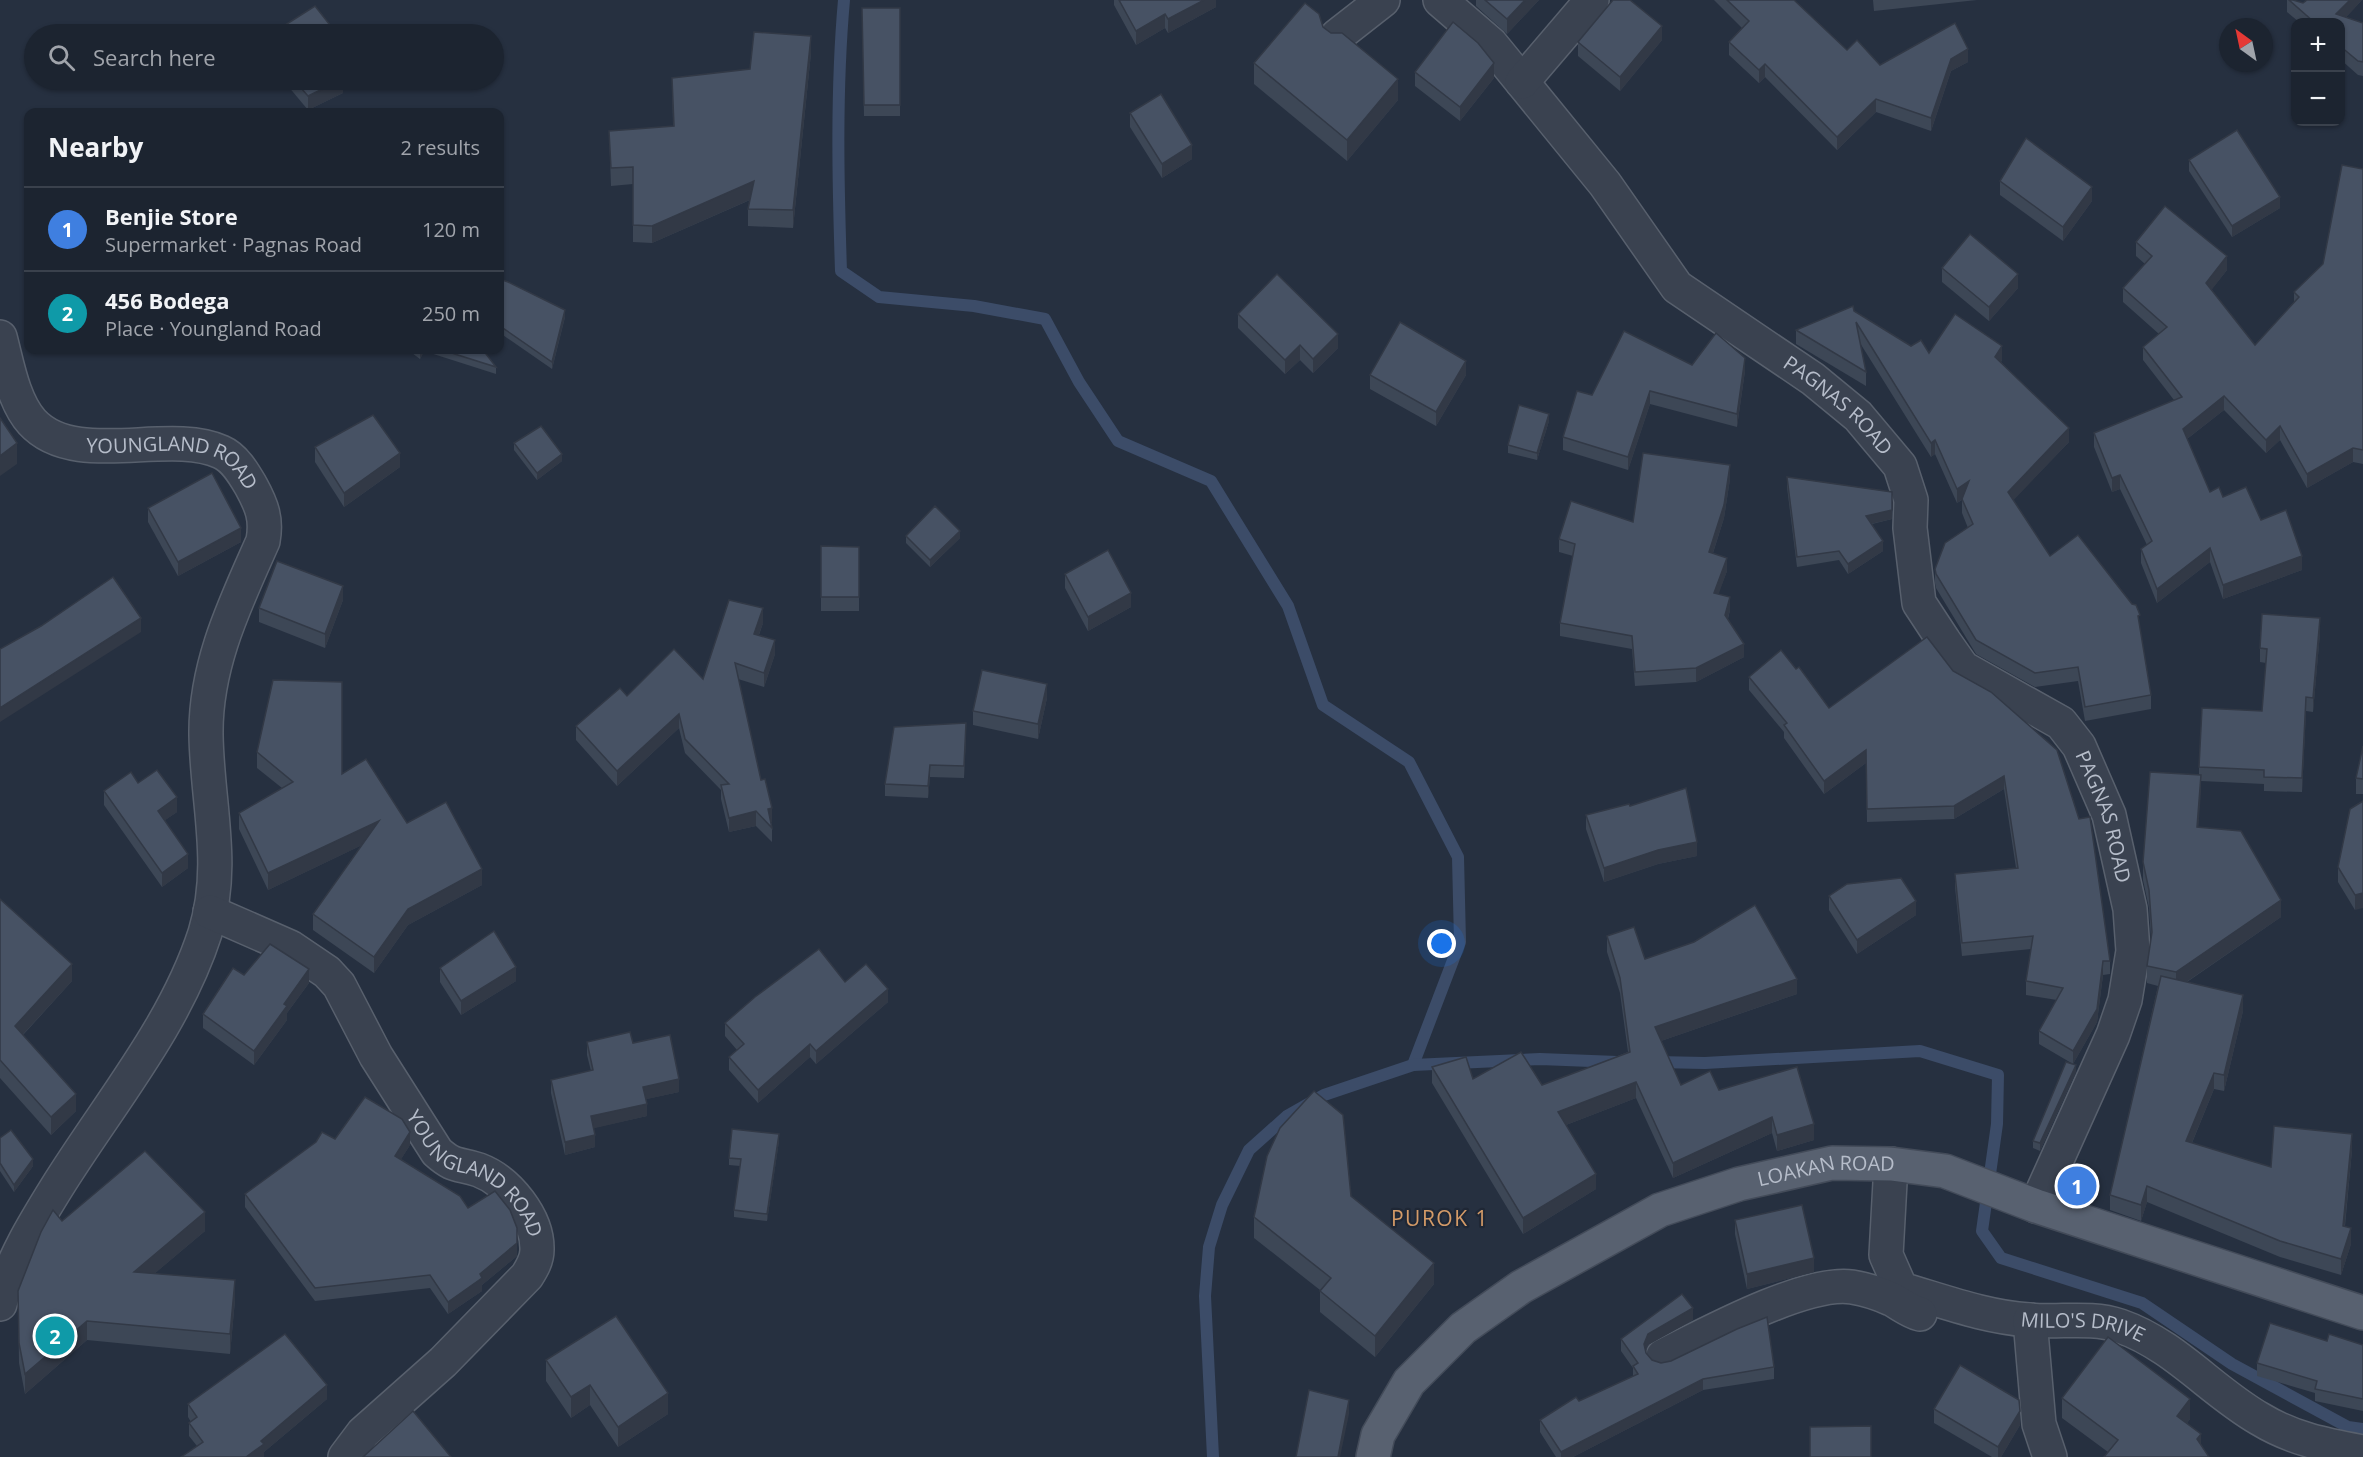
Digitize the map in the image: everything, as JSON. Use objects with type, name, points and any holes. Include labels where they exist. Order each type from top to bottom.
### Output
[{"type":"main road","name":"LOAKAN ROAD","points":[[1373,1457],[1378,1435],[1410,1382],[1463,1328],[1521,1287],[1660,1210],[1739,1184],[1832,1163],[1891,1164],[1945,1171],[2031,1204],[2363,1313]]},
{"type":"street","points":[[1337,36],[1383,0]]},
{"type":"street","name":"PAGNAS ROAD","points":[[1440,0],[1491,44],[1605,184],[1677,287],[1813,379],[1865,425],[1900,466],[1911,500],[1910,528],[1919,603],[1944,641],[1963,668],[2061,723],[2079,746],[2109,815],[2130,909],[2133,951],[2125,1000],[2113,1035],[2031,1204]]},
{"type":"street","points":[[1522,82],[1592,0]]},
{"type":"street","name":"YOUNGLAND ROAD","points":[[0,337],[10,374],[21,402],[32,421],[49,434],[77,443],[103,446],[200,445],[223,453],[242,470],[263,507],[266,525],[263,541],[222,634],[207,699],[206,736],[217,847],[210,912],[189,974],[163,1025],[26,1236],[4,1286],[0,1304]]},
{"type":"street","name":"YOUNGLAND ROAD","points":[[210,912],[290,947],[327,972],[339,985],[387,1074],[437,1152],[448,1162],[460,1167],[479,1170],[511,1192],[524,1210],[535,1236],[537,1250],[534,1264],[527,1276],[443,1362],[363,1433],[345,1457]]},
{"type":"street","name":"MILO'S DRIVE","points":[[1891,1164],[1886,1255],[1901,1289],[1984,1313],[2030,1320],[2086,1319],[2119,1326],[2174,1354],[2258,1419],[2300,1440],[2363,1452]]},
{"type":"street","points":[[1663,1356],[1740,1317],[1808,1293],[1832,1288],[1851,1287],[1890,1299],[1913,1312],[1939,1317],[1984,1313]]},
{"type":"street","points":[[2030,1320],[2039,1424],[2050,1457]]},
{"type":"building","points":[[1119,0],[1204,0],[1168,19],[1165,14],[1136,31]]},
{"type":"building","points":[[1485,0],[1525,0],[1507,19]]},
{"type":"building","points":[[1613,0],[1630,0],[1662,26],[1620,77],[1578,42]]},
{"type":"building","points":[[1727,0],[1794,0],[1847,50],[1857,40],[1880,65],[1955,23],[1968,49],[1951,59],[1931,118],[1876,99],[1837,137],[1765,64],[1759,70],[1729,42],[1749,21]]},
{"type":"building","points":[[2289,0],[2303,3],[2307,0],[2350,0],[2336,14],[2363,23],[2363,62],[2358,61],[2345,50],[2345,18],[2309,18]]},
{"type":"building","points":[[1305,3],[1319,14],[1323,27],[1331,33],[1342,33],[1398,79],[1347,140],[1254,63]]},
{"type":"building","points":[[315,6],[329,24],[287,24]]},
{"type":"building","points":[[862,8],[900,8],[900,105],[864,105]]},
{"type":"building","points":[[1453,22],[1478,43],[1494,63],[1460,107],[1415,72]]},
{"type":"building","points":[[754,32],[811,36],[793,210],[748,209],[754,181],[652,226],[633,225],[633,167],[611,168],[609,131],[674,126],[672,78],[750,69]]},
{"type":"building","points":[[303,90],[320,90],[308,96]]},
{"type":"building","points":[[1161,94],[1192,145],[1162,164],[1130,113]]},
{"type":"building","points":[[2237,130],[2280,197],[2232,226],[2189,160]]},
{"type":"building","points":[[2026,138],[2092,187],[2063,227],[2000,181]]},
{"type":"building","points":[[2342,165],[2363,169],[2363,450],[2353,448],[2307,474],[2280,426],[2266,440],[2224,396],[2183,429],[2210,492],[2219,487],[2223,497],[2246,487],[2261,520],[2286,510],[2302,556],[2223,585],[2210,548],[2157,589],[2141,549],[2152,541],[2120,475],[2112,478],[2094,433],[2182,397],[2143,347],[2167,327],[2123,288],[2152,256],[2136,242],[2165,206],[2227,256],[2206,283],[2255,345],[2299,297],[2294,292],[2323,264]]},
{"type":"building","points":[[1970,234],[2018,274],[1989,307],[1942,268]]},
{"type":"building","points":[[1277,274],[1338,334],[1313,359],[1300,345],[1285,360],[1238,314]]},
{"type":"building","points":[[504,280],[565,310],[552,362],[504,329]]},
{"type":"building","points":[[1853,306],[1854,311],[1911,346],[1921,340],[1929,353],[1955,314],[2002,346],[1995,357],[2069,428],[2008,492],[2050,556],[2078,535],[2132,604],[2136,605],[2140,615],[2138,616],[2151,695],[2085,707],[2078,667],[2035,673],[1976,640],[1935,569],[1945,543],[1973,524],[1962,499],[1969,481],[1957,489],[1935,440],[1931,443],[1856,322],[1866,372],[1796,330]]},
{"type":"building","points":[[1400,322],[1466,361],[1436,412],[1370,375]]},
{"type":"building","points":[[1624,331],[1692,365],[1716,333],[1745,358],[1737,414],[1650,391],[1628,457],[1563,437],[1577,391],[1592,395]]},
{"type":"building","points":[[455,354],[486,354],[496,367]]},
{"type":"building","points":[[1519,405],[1549,414],[1537,453],[1508,445]]},
{"type":"building","points":[[373,415],[400,453],[344,493],[315,447]]},
{"type":"building","points":[[0,418],[17,443],[0,456]]},
{"type":"building","points":[[541,426],[562,454],[537,473],[514,443]]},
{"type":"building","points":[[1643,453],[1730,465],[1724,505],[1709,552],[1727,558],[1714,593],[1730,597],[1725,615],[1744,644],[1696,668],[1635,672],[1632,636],[1560,623],[1575,544],[1559,539],[1571,501],[1633,522]]},
{"type":"building","points":[[212,473],[241,528],[178,562],[148,508]]},
{"type":"building","points":[[1787,477],[1892,492],[1892,510],[1866,516],[1883,541],[1848,564],[1839,551],[1797,557]]},
{"type":"building","points":[[935,506],[960,531],[930,560],[906,536]]},
{"type":"building","points":[[821,546],[859,547],[859,597],[821,597]]},
{"type":"building","points":[[1108,550],[1131,593],[1088,617],[1065,574]]},
{"type":"building","points":[[277,561],[343,586],[325,634],[259,608]]},
{"type":"building","points":[[113,577],[141,618],[0,708],[0,649],[41,626]]},
{"type":"building","points":[[729,600],[763,608],[754,634],[775,640],[764,673],[735,663],[761,780],[765,779],[772,808],[768,809],[772,828],[756,811],[729,818],[721,785],[729,784],[685,739],[679,714],[617,771],[576,726],[620,688],[627,696],[674,649],[703,679]]},
{"type":"building","points":[[2262,614],[2320,618],[2313,698],[2306,697],[2302,778],[2264,777],[2264,770],[2199,767],[2202,708],[2262,711],[2267,649],[2260,648]]},
{"type":"building","points":[[1927,637],[1953,671],[1991,692],[2057,750],[2079,819],[2090,817],[2110,961],[2103,961],[2097,1009],[2073,1051],[2039,1031],[2063,988],[2026,981],[2033,936],[1962,943],[1955,874],[2018,868],[2004,776],[1954,806],[1867,809],[1866,750],[1824,781],[1784,725],[1787,723],[1749,677],[1781,650],[1796,669],[1799,667],[1829,708]]},
{"type":"building","points":[[982,670],[1047,684],[1038,724],[973,711]]},
{"type":"building","points":[[273,680],[342,682],[342,774],[366,759],[407,823],[446,802],[482,869],[408,909],[374,957],[313,914],[379,821],[268,873],[239,813],[293,782],[257,752]]},
{"type":"building","points":[[966,723],[964,766],[930,765],[928,786],[885,784],[894,727]]},
{"type":"building","points":[[2363,746],[2363,779],[2356,778]]},
{"type":"building","points":[[157,770],[177,797],[158,811],[188,854],[162,873],[104,791],[131,772],[138,783]]},
{"type":"building","points":[[2150,772],[2201,775],[2197,827],[2241,831],[2281,900],[2176,972],[2147,966],[2152,932],[2149,890],[2143,862]]},
{"type":"building","points":[[1686,788],[1697,842],[1658,850],[1604,868],[1586,815],[1629,804],[1630,806]]},
{"type":"building","points":[[2363,801],[2363,893],[2355,895],[2338,867],[2350,809]]},
{"type":"building","points":[[1901,878],[1916,901],[1857,940],[1829,896],[1847,884]]},
{"type":"building","points":[[0,899],[72,964],[15,1026],[76,1094],[51,1117],[0,1060]]},
{"type":"building","points":[[1755,905],[1797,979],[1655,1027],[1681,1085],[1710,1071],[1719,1090],[1797,1067],[1814,1124],[1777,1135],[1772,1117],[1673,1163],[1636,1082],[1558,1112],[1596,1174],[1523,1218],[1432,1067],[1466,1057],[1473,1079],[1521,1052],[1542,1085],[1630,1052],[1620,978],[1607,936],[1634,927],[1645,959],[1694,942]]},
{"type":"building","points":[[494,931],[516,967],[461,1001],[440,968]]},
{"type":"building","points":[[270,944],[309,969],[284,1004],[287,1006],[254,1051],[203,1014],[233,968],[244,975]]},
{"type":"building","points":[[819,949],[845,982],[866,964],[888,989],[816,1051],[810,1044],[758,1090],[729,1057],[744,1044],[725,1023],[755,997]]},
{"type":"building","points":[[2161,976],[2243,995],[2224,1075],[2214,1073],[2186,1141],[2271,1167],[2274,1126],[2352,1134],[2343,1226],[2351,1228],[2341,1259],[2280,1241],[2147,1186],[2141,1205],[2110,1195]]},
{"type":"building","points":[[630,1032],[633,1043],[670,1035],[679,1079],[643,1087],[647,1104],[591,1116],[595,1135],[565,1142],[551,1080],[593,1070],[587,1042]]},
{"type":"building","points":[[2066,1062],[2076,1065],[2040,1143],[2033,1141]]},
{"type":"building","points":[[1314,1091],[1343,1115],[1351,1196],[1434,1263],[1375,1336],[1320,1291],[1331,1278],[1254,1217],[1267,1156],[1280,1128]]},
{"type":"building","points":[[365,1097],[402,1119],[410,1132],[395,1156],[460,1196],[468,1208],[495,1191],[510,1210],[517,1228],[517,1243],[480,1274],[482,1278],[448,1302],[430,1275],[315,1288],[245,1194],[316,1142],[322,1132],[335,1139]]},
{"type":"building","points":[[732,1129],[779,1134],[767,1214],[734,1210],[741,1159],[729,1158]]},
{"type":"building","points":[[11,1130],[33,1159],[14,1185],[0,1163],[0,1138]]},
{"type":"building","points":[[145,1151],[205,1212],[134,1272],[235,1280],[230,1334],[87,1321],[25,1374],[19,1343],[18,1291],[41,1232],[53,1210],[62,1221]]},
{"type":"building","points":[[1802,1205],[1814,1258],[1747,1274],[1735,1220]]},
{"type":"building","points":[[1682,1294],[1693,1308],[1648,1334],[1644,1344],[1646,1353],[1652,1360],[1661,1363],[1671,1361],[1767,1317],[1774,1367],[1703,1379],[1561,1452],[1540,1420],[1576,1397],[1579,1401],[1638,1374],[1633,1366],[1638,1363],[1621,1339]]},
{"type":"building","points":[[616,1316],[668,1393],[618,1427],[590,1385],[571,1397],[546,1360]]},
{"type":"building","points":[[2270,1323],[2327,1341],[2329,1334],[2363,1345],[2363,1399],[2315,1389],[2317,1381],[2257,1363]]},
{"type":"building","points":[[285,1334],[327,1385],[261,1441],[264,1444],[246,1457],[181,1457],[203,1442],[189,1423],[197,1417],[188,1404]]},
{"type":"building","points":[[2108,1337],[2190,1399],[2177,1416],[2201,1434],[2197,1439],[2209,1457],[2104,1457],[2118,1440],[2062,1398]]},
{"type":"building","points":[[1960,1365],[2019,1400],[2020,1411],[1998,1447],[1934,1409]]},
{"type":"building","points":[[1309,1390],[1349,1400],[1338,1457],[1296,1457]]},
{"type":"building","points":[[413,1411],[451,1457],[363,1457]]},
{"type":"building","points":[[1871,1426],[1871,1457],[1810,1457],[1810,1427]]},
{"type":"waterway","points":[[844,0],[839,102],[841,271],[879,297],[974,306],[1045,319],[1079,382],[1118,441],[1211,481],[1288,606],[1323,705],[1409,762],[1458,857],[1460,942],[1413,1065]]},
{"type":"waterway","points":[[1656,1062],[1705,1063],[1920,1051],[1998,1075],[1997,1124],[1982,1231],[2001,1258],[2142,1303],[2232,1364],[2348,1427],[2363,1429]]},
{"type":"waterway","points":[[1213,1457],[1205,1296],[1209,1247],[1222,1205],[1249,1150],[1287,1116],[1324,1095],[1413,1065],[1540,1059],[1617,1062]]},
{"type":"place","name":"Benjie Store","points":[[2077,1186]]},
{"type":"place","name":"456 Bodega","points":[[55,1336]]},
{"type":"district","name":"PUROK 1","points":[[1440,1219]]}]
